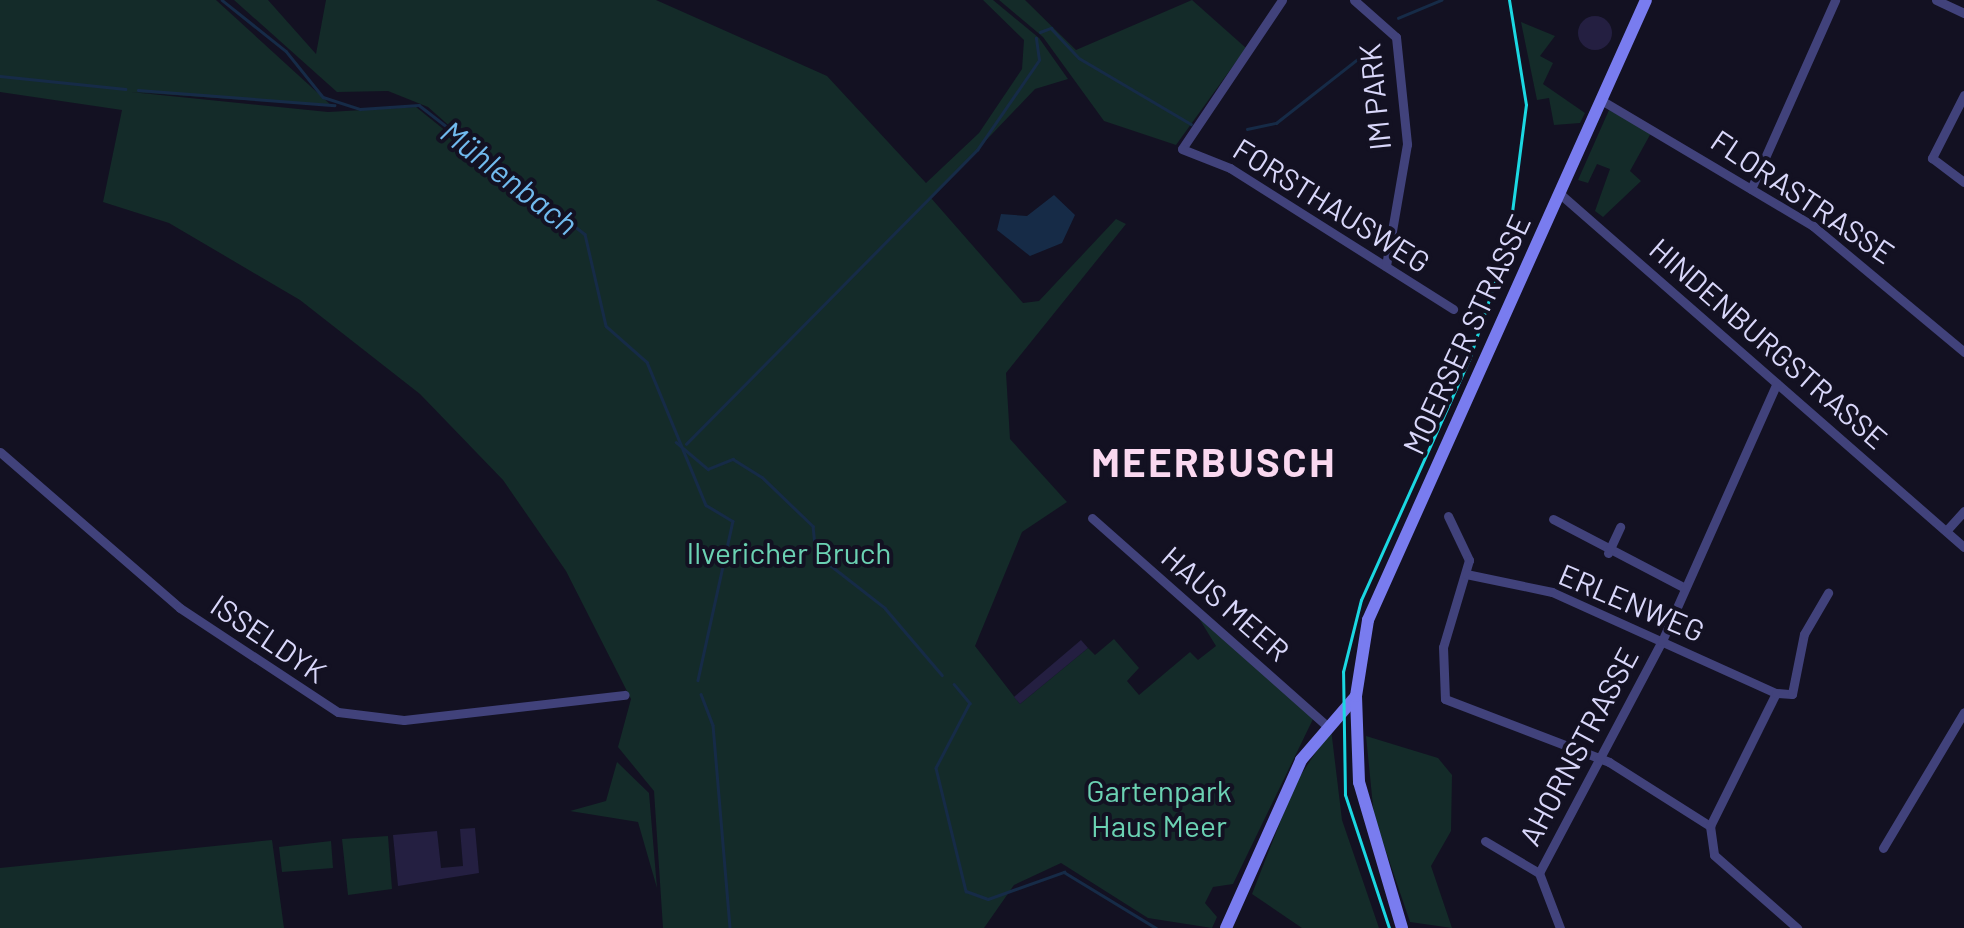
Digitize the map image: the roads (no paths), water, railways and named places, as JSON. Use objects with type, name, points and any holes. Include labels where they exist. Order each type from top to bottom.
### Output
[{"type":"main road","name":"MOERSER STRASSE","points":[[1402,928],[1367,832],[1355,730],[1356,696],[1376,594],[1646,0]]},
{"type":"main road","points":[[1226,928],[1290,783],[1331,722],[1356,696]]},
{"type":"main road","points":[[1331,722],[1355,730]]},
{"type":"street","name":"FORSTHAUSWEG","points":[[1282,0],[1182,150],[1230,168],[1452,309]]},
{"type":"street","name":"IM PARK","points":[[1354,0],[1392,27],[1398,54],[1408,144],[1386,266]]},
{"type":"street","points":[[1750,189],[1836,0]]},
{"type":"street","points":[[1936,0],[1964,14]]},
{"type":"street","points":[[1964,95],[1932,158],[1964,182]]},
{"type":"street","name":"FLORASTRASSE","points":[[1601,100],[1750,189],[1874,272],[1964,352]]},
{"type":"street","name":"HINDENBURGSTRASSE","points":[[1559,193],[1964,547]]},
{"type":"street","name":"AHORNSTRASSE","points":[[1539,873],[1662,641],[1777,382]]},
{"type":"street","name":"ISSELDYK","points":[[0,452],[180,608],[338,712],[404,720],[625,696]]},
{"type":"street","points":[[1946,531],[1964,511]]},
{"type":"street","points":[[1448,516],[1468,550],[1466,574],[1443,647],[1445,699],[1601,762],[1710,826]]},
{"type":"street","name":"HAUS MEER","points":[[1092,518],[1331,722]]},
{"type":"street","points":[[1553,519],[1608,553],[1686,588]]},
{"type":"street","points":[[1608,553],[1620,526]]},
{"type":"street","name":"ERLENWEG","points":[[1466,574],[1552,592],[1776,694]]},
{"type":"street","points":[[1797,928],[1714,855],[1710,826],[1776,694],[1792,694],[1804,634],[1828,593]]},
{"type":"street","points":[[1882,848],[1964,712]]},
{"type":"street","name":"AHORNSTRASSE","points":[[1485,841],[1539,873],[1560,928]]},
{"type":"water","points":[[1054,195],[1075,215],[1062,243],[1030,256],[997,230],[1001,214],[1027,216]]},
{"type":"waterway","name":"Mühlenbach","points":[[222,0],[286,51],[323,97],[360,109],[419,105],[585,234],[606,326],[647,362],[706,505],[733,521],[698,680]]},
{"type":"waterway","points":[[1398,18],[1441,0]]},
{"type":"waterway","points":[[1040,32],[1051,28],[1079,58],[1191,124]]},
{"type":"waterway","points":[[686,444],[977,150],[1039,60],[1036,38]]},
{"type":"waterway","points":[[1247,129],[1276,123],[1359,58]]},
{"type":"waterway","points":[[0,76],[125,89]]},
{"type":"waterway","points":[[138,90],[334,105]]},
{"type":"waterway","points":[[676,442],[708,469],[733,459],[762,477],[813,526],[816,554],[885,608],[942,675]]},
{"type":"waterway","name":"Mühlenbach","points":[[954,684],[970,703],[936,768],[966,891],[988,899],[1064,872],[1156,928]]},
{"type":"waterway","points":[[701,694],[713,725],[730,928]]},
{"type":"tram line","points":[[1389,928],[1345,795],[1343,672],[1361,600],[1469,360],[1508,243],[1526,105],[1509,0]]},
{"type":"district","name":"MEERBUSCH","points":[[1214,461]]},
{"type":"park label","name":"Ilvericher Bruch","points":[[789,552]]},
{"type":"park label","name":"Gartenpark Haus Meer","points":[[1159,807]]}]
